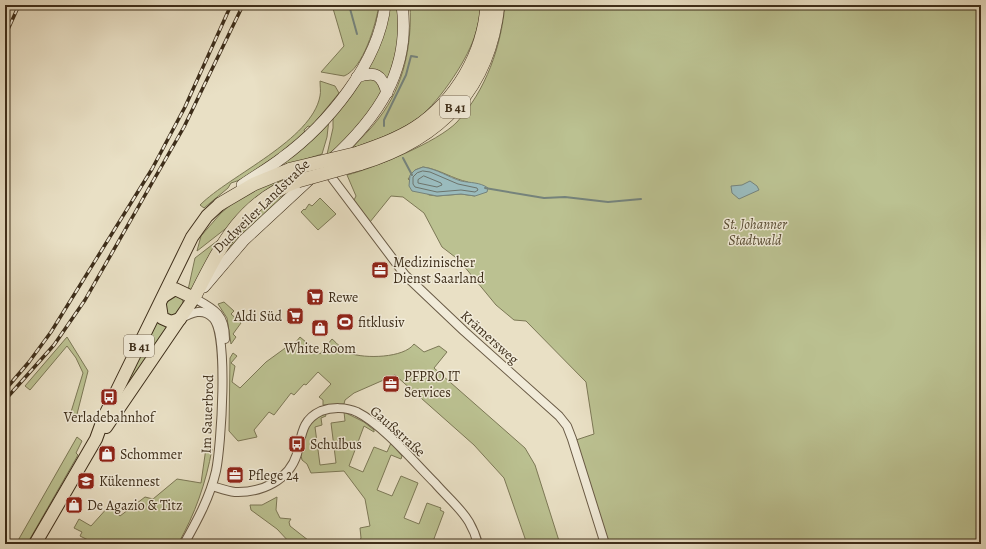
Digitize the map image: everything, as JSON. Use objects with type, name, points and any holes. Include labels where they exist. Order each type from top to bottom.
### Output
[{"type":"highway","name":"B 41","points":[[194,298],[225,240],[240,220],[268,195],[298,181],[359,158],[414,128],[438,109],[450,96],[470,66],[483,34],[487,5]]},
{"type":"highway","name":"B 41","points":[[220,204],[254,184],[291,169],[393,153],[409,145],[434,128],[456,106],[466,93],[483,65],[493,36],[498,5]]},
{"type":"main road","name":"Dudweiler Landstraße","points":[[35,544],[96,439],[104,417],[192,237],[207,216],[231,192],[282,159],[307,138],[336,106],[357,77],[378,34],[385,5]]},
{"type":"main road","name":"Dudweiler Landstraße","points":[[96,439],[104,431],[194,298],[244,240],[357,134],[377,110],[395,76],[404,31],[402,5]]},
{"type":"main road","points":[[357,77],[371,74],[379,76],[385,83],[387,93]]},
{"type":"main road","points":[[180,319],[171,322],[162,318],[162,300],[175,289],[194,298]]},
{"type":"street","name":"Krämersweg","points":[[323,167],[382,247],[408,279],[559,416],[567,426],[605,544]]},
{"type":"street","name":"Im Sauerbrod","points":[[194,298],[213,309],[222,320],[225,340],[222,350]]},
{"type":"street","name":"Im Sauerbrod","points":[[180,319],[195,312],[208,314],[218,325],[222,350],[221,439],[212,486],[184,544]]},
{"type":"street","name":"Gaußstraße","points":[[212,486],[230,491],[243,492],[260,489],[273,483],[284,474],[295,460],[301,434],[310,419],[327,410],[348,409],[370,421],[412,460],[468,521],[478,544]]},
{"type":"green space","points":[[332,5],[379,5],[368,45],[357,65],[351,72],[344,76],[321,72],[344,46]]},
{"type":"green space","points":[[389,5],[399,5],[398,45],[388,80],[366,70]]},
{"type":"green space","points":[[410,5],[481,5],[478,26],[470,48],[441,95],[423,114],[414,121],[392,133],[352,148],[379,118],[388,106],[395,92],[405,64],[408,50],[410,35]]},
{"type":"green space","name":"St. Johanner Stadtwald","points":[[505,5],[981,5],[981,544],[609,544],[576,440],[594,434],[586,382],[526,321],[514,320],[496,305],[459,260],[442,247],[424,213],[403,197],[391,196],[370,222],[354,200],[356,196],[347,175],[373,167],[421,146],[448,130],[457,122],[467,110],[484,82],[496,52]],"holes":[[[423,167],[468,182],[475,196],[461,194],[437,196],[429,195],[408,179],[415,170]]]},
{"type":"green space","points":[[366,79],[377,80],[382,92],[360,124],[326,159],[333,128],[333,116],[359,82]]},
{"type":"green space","points":[[320,81],[335,86],[339,93],[311,127],[308,126],[304,130],[305,133],[279,154],[240,180],[231,183],[228,188],[204,208],[200,205],[213,194],[268,156],[302,127],[314,112],[320,96]]},
{"type":"green space","points":[[329,119],[327,137],[322,154],[287,165],[285,161]]},
{"type":"green space","points":[[292,174],[293,176],[197,251],[201,236],[221,213],[238,199],[255,188]]},
{"type":"green space","points":[[296,188],[219,261],[235,233],[272,198]]},
{"type":"green space","points":[[320,198],[336,214],[318,230],[301,212],[304,209],[305,210],[309,204],[312,206]]},
{"type":"green space","points":[[221,238],[192,292],[188,290],[195,258]]},
{"type":"green space","points":[[173,295],[182,298],[183,304],[181,309],[173,317],[167,315],[166,302]]},
{"type":"green space","points":[[224,302],[234,311],[231,314],[241,323],[233,334],[236,337],[231,344],[227,318],[218,304]]},
{"type":"green space","points":[[157,318],[171,325],[127,389],[124,387]]},
{"type":"green space","points":[[67,337],[88,371],[76,418],[71,412],[83,373],[76,358],[67,346],[30,390],[25,386]]},
{"type":"green space","points":[[300,337],[320,354],[332,339],[347,352],[364,356],[393,355],[409,349],[414,344],[424,352],[439,346],[447,352],[434,368],[525,448],[535,465],[560,544],[527,544],[504,478],[474,445],[395,375],[354,393],[345,400],[344,404],[323,405],[323,400],[319,397],[331,384],[318,372],[294,395],[291,393],[274,415],[269,412],[254,430],[257,437],[238,441],[229,431],[230,358],[233,353],[237,356],[231,363],[235,366],[232,382],[240,388],[266,362],[288,346],[291,348]]},
{"type":"green space","points":[[344,412],[364,422],[374,430],[374,432],[364,426],[349,466],[363,472],[374,447],[387,452],[391,443],[402,456],[401,459],[391,455],[377,490],[392,496],[401,476],[418,483],[404,518],[419,524],[427,503],[441,508],[440,510],[444,512],[432,544],[358,544],[361,538],[360,528],[370,526],[365,499],[344,471],[311,473],[307,464],[302,460],[301,446],[305,433],[319,417],[325,414],[326,416],[321,418],[322,425],[315,427],[320,465],[336,463],[331,423],[345,421]]},
{"type":"green space","points":[[77,437],[82,441],[76,453],[78,455],[27,544],[16,544]]},
{"type":"green space","points":[[206,448],[212,449],[207,474],[195,510],[178,544],[90,544],[90,541],[80,536],[82,532],[74,528],[79,519],[91,526],[109,506],[120,516],[145,497],[153,499],[177,479],[201,483]]},
{"type":"green space","points":[[277,497],[276,510],[280,518],[291,519],[289,522],[290,526],[313,544],[291,544],[277,529],[251,510],[250,505],[262,505]]},
{"type":"water","points":[[423,167],[433,169],[461,181],[482,185],[488,188],[487,192],[475,196],[461,194],[437,196],[412,191],[409,186],[410,175],[415,170]]},
{"type":"water","points":[[750,181],[757,186],[759,190],[739,199],[732,193],[731,186],[742,185]]},
{"type":"waterway","points":[[349,5],[357,34]]},
{"type":"waterway","points":[[384,126],[384,120],[406,75],[411,56],[417,57]]},
{"type":"waterway","points":[[403,158],[412,175]]},
{"type":"waterway","points":[[485,188],[544,198],[565,197],[608,202],[641,199]]},
{"type":"railway","points":[[5,15],[10,5]]},
{"type":"railway","points":[[5,36],[19,5]]},
{"type":"railway","points":[[5,390],[29,362],[51,332],[152,169],[185,107],[231,5]]},
{"type":"railway","points":[[5,400],[54,345],[85,300],[184,127],[243,5]]},
{"type":"place","name":"Medizinischer Dienst Saarland","points":[[380,270]]},
{"type":"place","name":"Rewe","points":[[315,297]]},
{"type":"place","name":"Aldi Süd","points":[[295,316]]},
{"type":"place","name":"fitklusiv","points":[[345,322]]},
{"type":"place","name":"White Room","points":[[320,328]]},
{"type":"place","name":"PFPRO IT Services","points":[[391,384]]},
{"type":"place","name":"Verladebahnhof","points":[[109,397]]},
{"type":"place","name":"Schulbus","points":[[297,444]]},
{"type":"place","name":"Schommer","points":[[107,454]]},
{"type":"place","name":"Pflege 24","points":[[235,475]]},
{"type":"place","name":"Kükennest","points":[[86,481]]},
{"type":"place","name":"De Agazio & Titz","points":[[74,505]]}]
